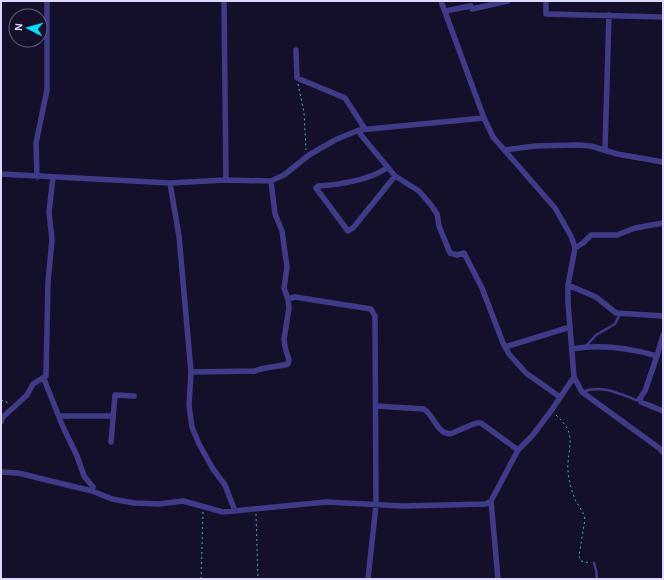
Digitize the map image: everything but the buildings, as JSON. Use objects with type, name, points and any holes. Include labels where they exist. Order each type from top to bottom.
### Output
[{"type":"street","points":[[38,177],[36,143],[46,90],[46,1]]},
{"type":"street","points":[[224,1],[226,180]]},
{"type":"street","points":[[441,1],[484,118],[493,137],[555,208],[571,236],[575,248],[568,285],[574,377],[582,392],[663,452]]},
{"type":"street","points":[[445,11],[470,6],[472,10],[508,1]]},
{"type":"street","points":[[546,1],[546,14],[663,16]]},
{"type":"street","points":[[605,149],[609,15]]},
{"type":"street","points":[[296,50],[297,78],[345,98],[362,130],[361,135],[387,168],[395,176],[419,191],[431,205],[437,214],[439,226],[450,253],[457,255],[464,254],[482,288],[505,347],[515,362],[526,373],[560,397]]},
{"type":"street","points":[[1,174],[170,183],[226,180],[271,181],[284,174],[306,157],[335,140],[362,130],[484,118]]},
{"type":"street","points":[[504,150],[535,146],[578,145],[591,146],[605,149],[617,154],[663,162]]},
{"type":"street","points":[[387,168],[368,177],[336,185],[318,186],[316,188],[348,231],[353,228],[395,176]]},
{"type":"street","points":[[1,422],[3,417],[26,395],[33,384],[44,379],[47,372],[46,323],[52,240],[49,212],[53,177]]},
{"type":"street","points":[[191,372],[255,371],[288,364],[289,360],[284,339],[289,308],[288,299],[284,288],[287,267],[282,231],[275,214],[271,181]]},
{"type":"street","points":[[170,183],[179,236],[191,372],[189,406],[192,427],[209,463],[225,485],[235,511]]},
{"type":"street","points":[[575,248],[591,235],[617,235],[635,228],[663,223]]},
{"type":"street","points":[[568,285],[596,297],[616,313],[663,316]]},
{"type":"street","points":[[288,299],[295,297],[371,309],[375,316],[376,505],[368,579]]},
{"type":"street","points":[[505,347],[570,327]]},
{"type":"street","points":[[663,335],[645,391],[640,398],[641,402],[663,411]]},
{"type":"street","points":[[572,350],[586,347],[626,349],[657,356]]},
{"type":"street","points":[[1,472],[18,473],[92,491],[112,499],[134,503],[159,504],[182,501],[223,512],[326,502],[403,506],[486,504],[491,501],[518,450],[532,436],[574,377]]},
{"type":"street","points":[[44,379],[59,416],[75,449],[84,476],[93,488],[92,491]]},
{"type":"street","points":[[111,442],[115,395],[134,396]]},
{"type":"street","points":[[376,406],[424,409],[446,434],[450,434],[476,423],[480,423],[518,450]]},
{"type":"street","points":[[59,416],[113,416]]},
{"type":"street","points":[[491,501],[498,579]]},
{"type":"lane","points":[[586,347],[596,335],[615,324],[620,314]]},
{"type":"lane","points":[[582,392],[589,389],[607,389],[636,400],[640,398]]},
{"type":"lane","points":[[594,563],[596,579]]},
{"type":"path","points":[[297,78],[304,112],[306,157]]},
{"type":"path","points":[[1,400],[15,406]]},
{"type":"path","points":[[551,411],[562,421],[569,432],[571,439],[568,464],[571,486],[576,501],[584,513],[585,519],[579,559],[585,563],[594,563]]},
{"type":"path","points":[[200,579],[203,506]]},
{"type":"path","points":[[256,510],[258,579]]}]
